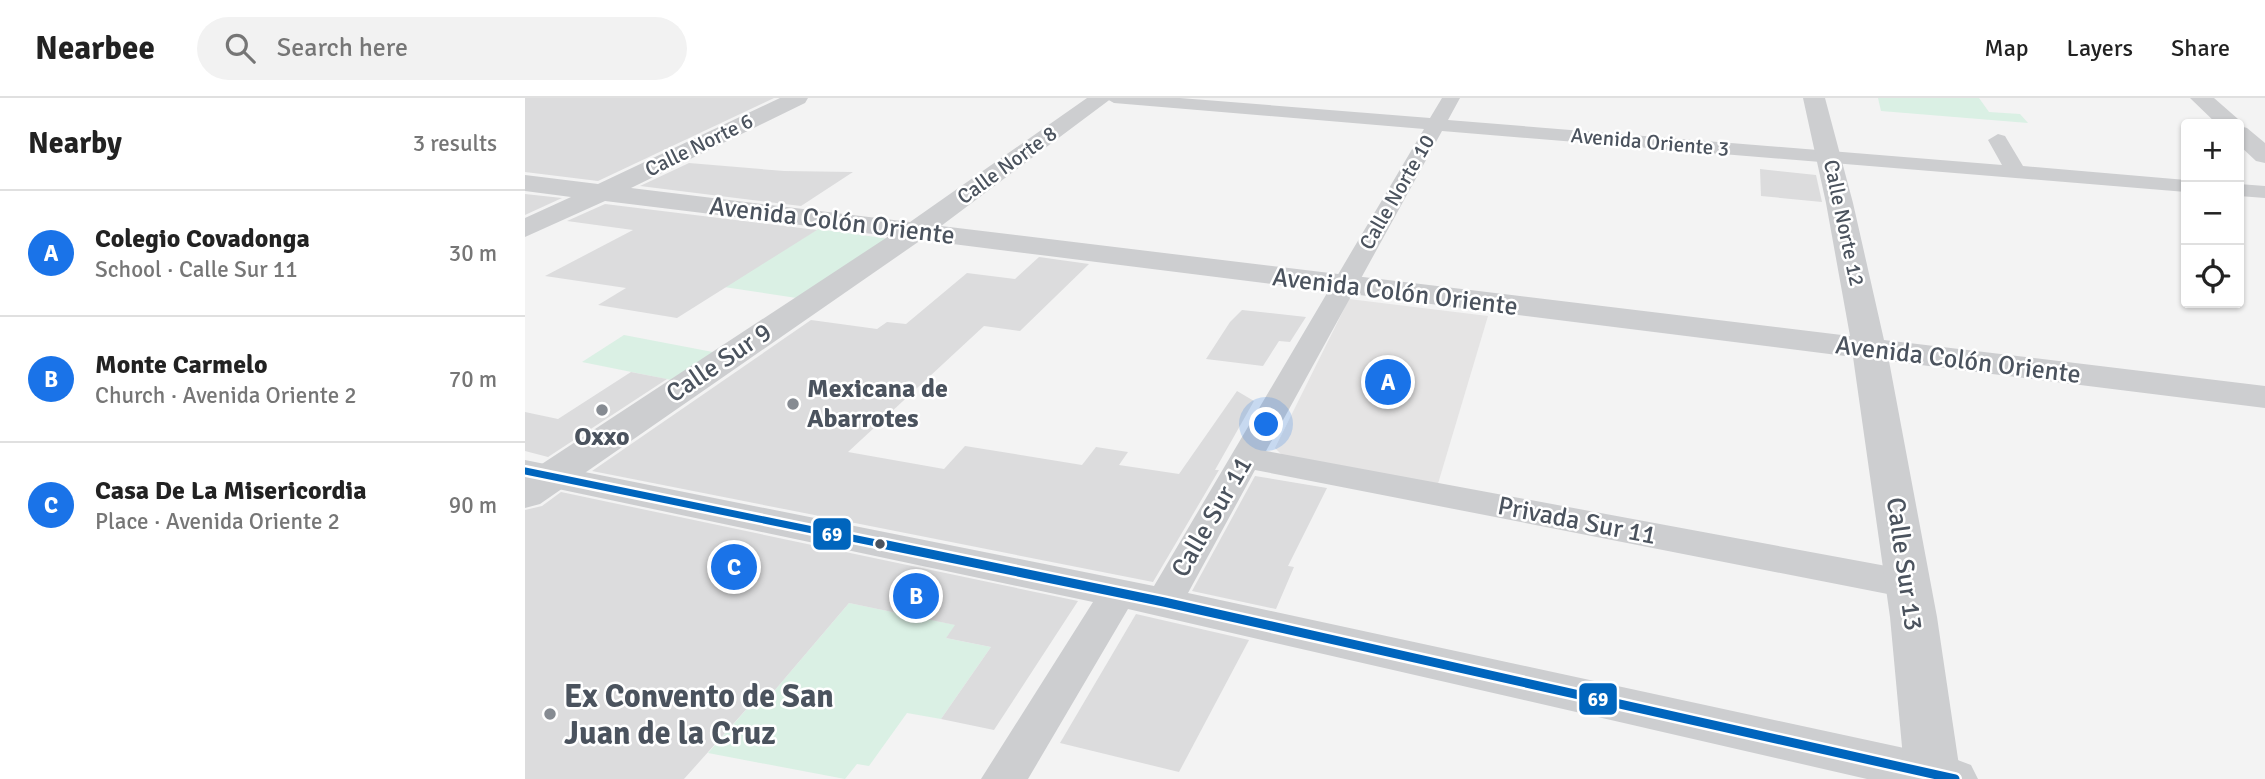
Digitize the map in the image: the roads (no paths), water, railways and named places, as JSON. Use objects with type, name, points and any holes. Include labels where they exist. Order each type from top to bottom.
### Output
[{"type":"street","name":"Calle Norte 6","points":[[525,229],[797,98]]},
{"type":"street","name":"Calle Norte 8","points":[[914,232],[1101,98]]},
{"type":"street","name":"Avenida Oriente 3","points":[[1114,98],[2181,186]]},
{"type":"street","name":"Calle Norte 10","points":[[1343,285],[1451,98]]},
{"type":"street","name":"Calle Norte 12","points":[[1814,98],[1830,157],[1872,349]]},
{"type":"street","points":[[2201,98],[2224,119]]},
{"type":"street","points":[[2244,137],[2265,156]]},
{"type":"street","points":[[1998,140],[2017,173]]},
{"type":"street","name":"Avenida Colón Oriente","points":[[525,183],[2265,397]]},
{"type":"street","points":[[2244,190],[2265,192]]},
{"type":"street","name":"Calle Sur 9","points":[[533,480],[914,232]]},
{"type":"street","name":"Calle Sur 11","points":[[1164,602],[1343,285]]},
{"type":"street","name":"Calle Sur 13","points":[[1872,349],[1940,778]]},
{"type":"street","name":"Privada Sur 11","points":[[1246,457],[1908,584]]},
{"type":"street","points":[[533,480],[1119,592],[1940,778]]},
{"type":"street","points":[[1004,779],[1119,592]]},
{"type":"place","name":"Colegio Covadonga","points":[[1388,382]]},
{"type":"place","name":"Mexicana de Abarrotes","points":[[793,404]]},
{"type":"place","name":"Oxxo","points":[[602,410]]},
{"type":"place","name":"Casa De La Misericordia","points":[[734,567]]},
{"type":"place","name":"Monte Carmelo","points":[[916,596]]},
{"type":"place","name":"Ex Convento de San Juan de la Cruz","points":[[550,714]]}]
